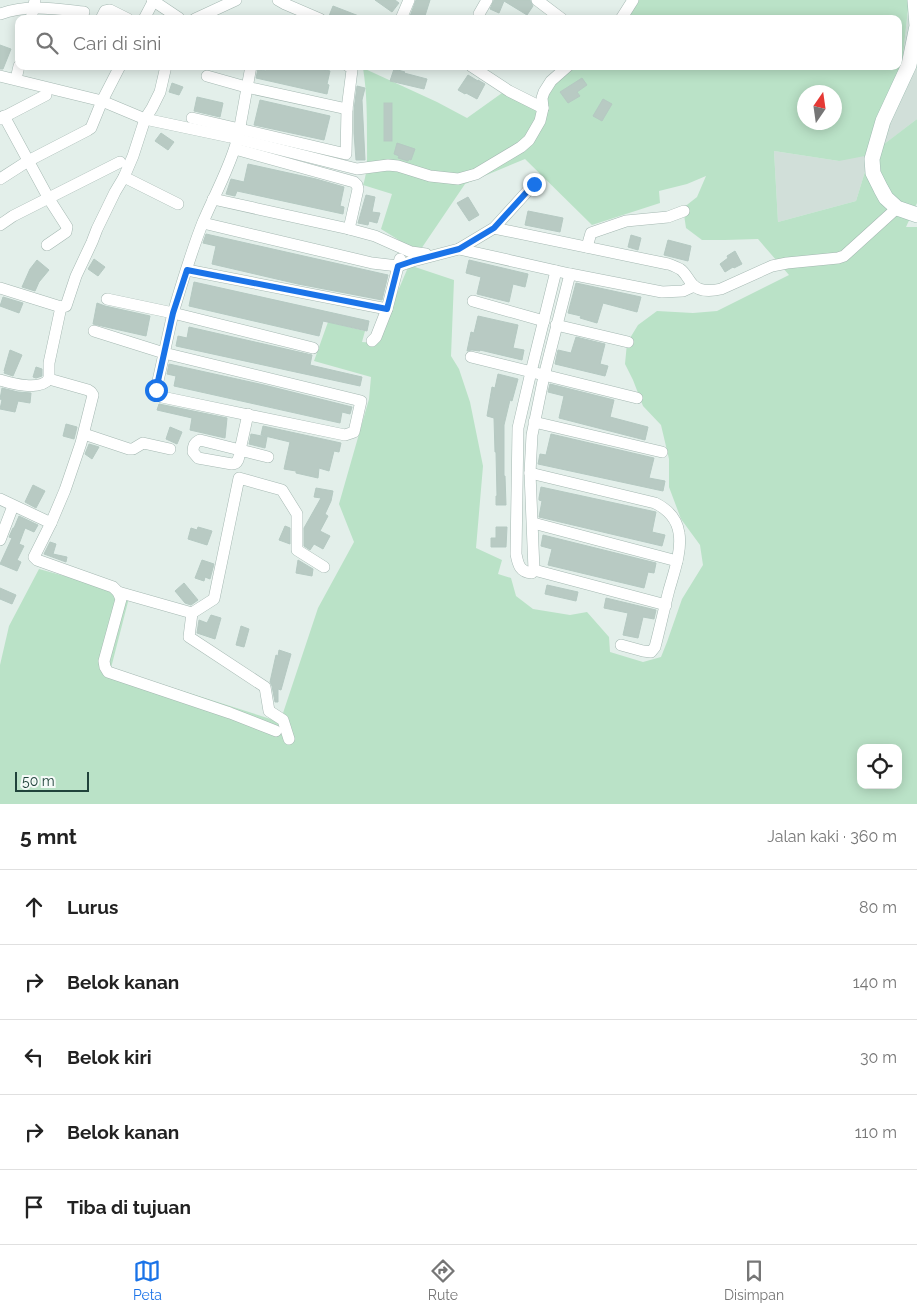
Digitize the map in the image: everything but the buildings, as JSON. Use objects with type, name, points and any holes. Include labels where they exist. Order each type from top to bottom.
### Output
[{"type":"main road","points":[[915,0],[917,26],[909,65],[883,121],[872,159],[874,173],[886,198],[897,208],[917,215]]},
{"type":"street","points":[[146,15],[153,0],[176,15]]},
{"type":"street","points":[[204,15],[236,0]]},
{"type":"street","points":[[278,0],[311,15]]},
{"type":"street","points":[[403,15],[409,0]]},
{"type":"street","points":[[479,14],[487,0]]},
{"type":"street","points":[[537,0],[557,15]]},
{"type":"street","points":[[624,15],[633,0]]},
{"type":"street","points":[[0,14],[12,10],[42,8],[84,12]]},
{"type":"street","points":[[103,15],[105,11],[110,10],[120,15]]},
{"type":"street","points":[[16,79],[18,70]]},
{"type":"street","points":[[0,179],[28,161],[91,128],[118,70]]},
{"type":"street","points":[[0,288],[61,308],[66,306],[76,276],[97,229],[124,177],[145,119],[160,92],[165,70]]},
{"type":"street","points":[[240,131],[250,70]]},
{"type":"street","points":[[192,118],[240,131],[346,154],[347,109],[352,70]]},
{"type":"street","points":[[477,70],[509,91],[543,108]]},
{"type":"street","points":[[0,76],[102,101],[145,119],[230,137],[357,169],[388,165],[398,166],[430,176],[458,179],[476,174],[521,147],[529,140],[540,121],[544,92],[551,81],[563,70]]},
{"type":"street","points":[[207,76],[246,87],[347,109]]},
{"type":"street","points":[[46,95],[2,118],[67,227],[66,232],[47,245]]},
{"type":"street","points":[[94,331],[164,353],[361,401],[354,432],[345,436],[162,397],[156,390],[164,353],[173,313],[203,223],[235,147],[354,182],[358,189],[349,228]]},
{"type":"street","points":[[0,225],[13,216],[120,162]]},
{"type":"street","points":[[124,177],[178,204]]},
{"type":"street","points":[[203,223],[372,263],[398,266],[459,249],[494,228],[534,184]]},
{"type":"street","points":[[213,199],[349,228],[375,236],[411,252],[433,255]]},
{"type":"street","points":[[494,228],[668,264],[680,269],[688,276],[694,286],[713,291],[772,266],[844,256],[897,208]]},
{"type":"street","points":[[587,247],[591,233],[626,222],[668,217],[684,211]]},
{"type":"street","points":[[372,341],[376,337],[387,309],[403,248]]},
{"type":"street","points":[[459,249],[662,292],[683,291],[694,286]]},
{"type":"street","points":[[187,270],[387,309]]},
{"type":"street","points":[[556,271],[518,428],[516,554],[518,564],[522,571],[532,573],[534,570],[666,605]]},
{"type":"street","points":[[534,570],[530,473],[532,435],[556,325],[570,274]]},
{"type":"street","points":[[106,299],[173,313],[313,348]]},
{"type":"street","points":[[473,301],[544,321]]},
{"type":"street","points":[[0,380],[34,386],[45,384],[49,379],[49,363],[61,308]]},
{"type":"street","points":[[556,325],[628,342]]},
{"type":"street","points":[[472,357],[637,398]]},
{"type":"street","points":[[49,379],[91,392],[92,395],[84,434],[64,490],[34,557],[37,560],[113,587],[118,592],[121,599],[120,606],[104,661],[104,667],[108,672],[230,713],[276,731]]},
{"type":"street","points":[[248,414],[240,450],[268,457]]},
{"type":"street","points":[[534,422],[662,452]]},
{"type":"street","points":[[84,434],[133,449],[143,443],[170,449]]},
{"type":"street","points":[[530,473],[655,503],[669,512],[673,518],[679,532],[677,561],[654,650],[651,652],[643,651],[621,645]]},
{"type":"street","points":[[289,739],[283,720],[269,711],[265,686],[188,637],[192,613],[214,599],[239,478],[282,490],[298,514],[296,550],[324,567]]},
{"type":"street","points":[[0,499],[50,523]]},
{"type":"street","points":[[0,540],[13,506]]},
{"type":"street","points":[[533,523],[677,561]]},
{"type":"street","points":[[118,592],[192,613]]},
{"type":"shaded area","points":[[909,0],[917,0],[917,119],[870,155],[856,201],[778,222],[774,151],[839,161],[900,83]]},
{"type":"green space","points":[[630,0],[909,0],[902,65],[902,15],[619,15]]},
{"type":"green space","points":[[363,70],[367,70],[437,102],[467,118],[502,93],[534,105],[558,70],[901,70],[900,83],[871,154],[917,119],[917,203],[906,227],[917,227],[917,804],[0,804],[0,665],[9,626],[39,569],[130,594],[111,668],[280,722],[318,608],[354,542],[339,504],[369,399],[371,377],[314,361],[328,322],[365,331],[362,342],[376,343],[409,265],[454,280],[451,356],[459,369],[470,402],[483,466],[476,548],[502,560],[498,574],[511,578],[516,596],[533,609],[570,615],[587,612],[609,637],[610,652],[643,662],[661,657],[682,599],[703,565],[700,545],[681,519],[669,487],[669,459],[661,425],[643,406],[625,364],[627,343],[638,325],[657,311],[693,313],[717,311],[789,275],[758,239],[702,240],[686,228],[683,208],[697,197],[706,176],[687,184],[659,191],[660,203],[592,225],[525,159],[465,184],[421,249],[410,247],[381,229],[392,194],[363,185],[367,153],[367,105]],"holes":[[[774,151],[839,161],[870,155],[856,201],[778,222]]]},
{"type":"route","points":[[156,390],[173,313],[187,270],[387,309],[398,266],[459,249],[494,228],[534,184]]}]
